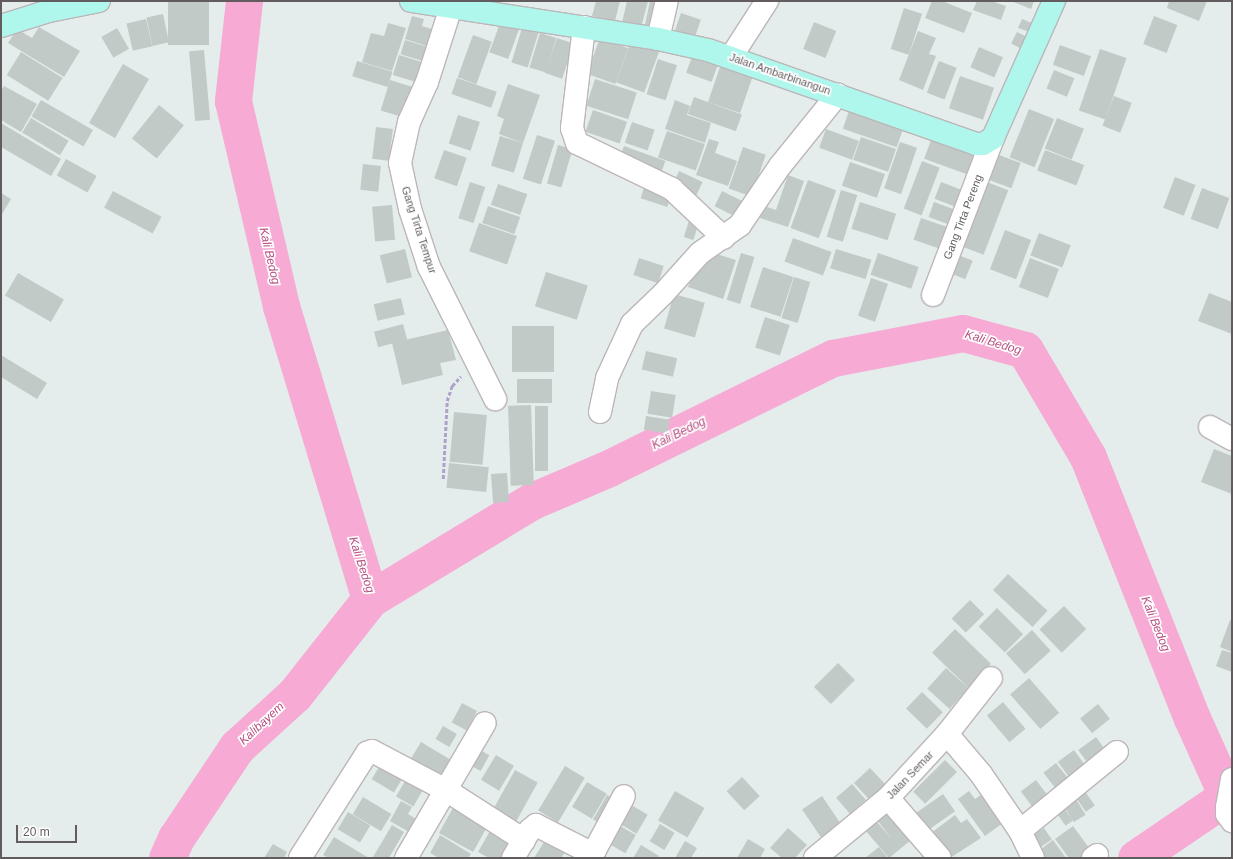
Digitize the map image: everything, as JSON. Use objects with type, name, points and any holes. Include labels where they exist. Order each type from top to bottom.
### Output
[{"type":"main road","points":[[1,26],[49,11],[99,1]]},
{"type":"main road","name":"Jalan Ambarbinangun","points":[[411,1],[584,27],[658,40],[731,57],[838,94],[968,143],[983,144],[994,138]]},
{"type":"main road","points":[[994,138],[1054,1]]},
{"type":"street","points":[[658,40],[667,1]]},
{"type":"street","points":[[731,57],[767,1]]},
{"type":"street","name":"Gang Tirta Tempur","points":[[451,7],[427,82],[406,129],[400,163],[410,209],[429,267],[474,360],[495,399]]},
{"type":"street","points":[[584,27],[572,128],[577,143],[672,189],[724,238]]},
{"type":"street","points":[[600,412],[607,378],[632,324],[700,253],[724,238],[747,217],[780,166],[838,94]]},
{"type":"street","name":"Gang Tirta Pereng","points":[[933,295],[994,138]]},
{"type":"street","points":[[1210,427],[1232,439]]},
{"type":"street","name":"Jalan Semar","points":[[815,858],[888,798],[947,734],[991,678]]},
{"type":"street","points":[[406,858],[485,723]]},
{"type":"street","points":[[947,734],[981,774],[1020,831],[1033,858]]},
{"type":"street","points":[[300,858],[370,751],[379,752],[446,790],[524,840]]},
{"type":"street","points":[[1020,831],[1117,752]]},
{"type":"street","points":[[1232,779],[1227,814],[1232,821]]},
{"type":"street","points":[[513,858],[524,840],[536,825],[591,851],[595,850],[624,796]]},
{"type":"street","points":[[888,798],[940,858]]},
{"type":"path","points":[[443,479],[449,393],[474,360]]},
{"type":"building","points":[[168,1],[209,1],[209,45],[168,45]]},
{"type":"building","points":[[596,1],[620,1],[615,21],[592,16]]},
{"type":"building","points":[[627,1],[648,1],[641,28],[622,23]]},
{"type":"building","points":[[650,1],[664,4],[658,31],[644,28]]},
{"type":"building","points":[[932,1],[942,1],[972,13],[964,33],[925,18]]},
{"type":"building","points":[[977,1],[991,1],[1006,6],[1001,20],[973,10]]},
{"type":"building","points":[[1011,1],[1034,1],[1031,9]]},
{"type":"building","points":[[1169,1],[1207,1],[1199,21],[1167,8]]},
{"type":"building","points":[[904,8],[922,14],[909,55],[891,49]]},
{"type":"building","points":[[681,13],[701,20],[695,37],[675,30]]},
{"type":"building","points":[[163,14],[169,42],[152,46],[146,18]]},
{"type":"building","points":[[412,16],[424,19],[422,26],[438,31],[433,48],[405,39]]},
{"type":"building","points":[[1154,16],[1177,25],[1167,53],[1143,44]]},
{"type":"building","points":[[146,19],[152,46],[133,51],[127,23]]},
{"type":"building","points":[[1022,19],[1039,26],[1036,34],[1018,28]]},
{"type":"building","points":[[814,22],[836,31],[825,58],[803,49]]},
{"type":"building","points":[[388,23],[406,28],[392,71],[362,62],[371,33],[384,36]]},
{"type":"building","points":[[500,23],[519,30],[508,59],[489,52]]},
{"type":"building","points":[[39,27],[80,51],[64,77],[8,43],[17,29],[32,38]]},
{"type":"building","points":[[117,28],[129,49],[113,58],[101,37]]},
{"type":"building","points":[[522,28],[538,33],[528,67],[511,62]]},
{"type":"building","points":[[918,31],[936,38],[929,54],[936,56],[923,90],[899,80]]},
{"type":"building","points":[[1017,32],[1027,37],[1021,49],[1011,44]]},
{"type":"building","points":[[540,33],[556,38],[546,72],[529,67]]},
{"type":"building","points":[[473,35],[492,42],[476,84],[458,77]]},
{"type":"building","points":[[557,38],[574,44],[562,79],[545,73]]},
{"type":"building","points":[[600,38],[628,48],[615,84],[587,74]]},
{"type":"building","points":[[405,40],[434,49],[429,63],[401,54]]},
{"type":"building","points":[[631,41],[659,51],[644,93],[616,82]]},
{"type":"building","points":[[1060,45],[1091,56],[1084,76],[1053,65]]},
{"type":"building","points":[[979,47],[1003,57],[994,77],[970,67]]},
{"type":"building","points":[[1100,49],[1126,58],[1105,120],[1079,110]]},
{"type":"building","points":[[204,50],[210,120],[195,121],[189,51]]},
{"type":"building","points":[[21,52],[63,78],[48,101],[7,75]]},
{"type":"building","points":[[693,54],[718,63],[712,82],[686,73]]},
{"type":"building","points":[[399,55],[428,64],[422,84],[393,75]]},
{"type":"building","points":[[658,59],[677,65],[666,100],[647,94]]},
{"type":"building","points":[[357,61],[392,72],[388,87],[352,76]]},
{"type":"building","points":[[939,61],[957,68],[945,100],[927,93]]},
{"type":"building","points":[[123,64],[149,79],[115,138],[89,123]]},
{"type":"building","points":[[720,67],[752,78],[740,113],[708,102]]},
{"type":"building","points":[[1054,70],[1074,78],[1067,97],[1047,89]]},
{"type":"building","points":[[960,76],[994,88],[983,120],[949,108]]},
{"type":"building","points":[[457,78],[497,92],[491,108],[451,94]]},
{"type":"building","points":[[595,79],[637,93],[628,119],[586,106]]},
{"type":"building","points":[[390,80],[413,87],[404,118],[381,111]]},
{"type":"building","points":[[508,84],[540,95],[523,143],[499,134],[504,119],[497,116]]},
{"type":"building","points":[[4,86],[37,104],[21,132],[1,120],[1,91]]},
{"type":"building","points":[[1114,96],[1132,103],[1120,133],[1103,126]]},
{"type":"building","points":[[694,97],[742,114],[736,131],[688,114]]},
{"type":"building","points":[[41,100],[93,130],[83,146],[32,116]]},
{"type":"building","points":[[675,100],[690,106],[687,115],[711,123],[705,143],[665,129]]},
{"type":"building","points":[[159,105],[184,125],[157,159],[132,138]]},
{"type":"building","points":[[850,108],[904,127],[897,147],[843,129]]},
{"type":"building","points":[[1029,109],[1054,119],[1035,167],[1010,157]]},
{"type":"building","points":[[593,110],[627,122],[620,143],[586,132]]},
{"type":"building","points":[[458,115],[480,122],[471,151],[449,144]]},
{"type":"building","points":[[31,118],[69,141],[60,155],[22,133]]},
{"type":"building","points":[[1057,118],[1084,129],[1072,159],[1045,149]]},
{"type":"building","points":[[632,122],[655,130],[648,151],[625,143]]},
{"type":"building","points":[[1,123],[61,159],[51,176],[1,147]]},
{"type":"building","points":[[376,127],[393,129],[389,161],[372,159]]},
{"type":"building","points":[[826,129],[859,141],[852,160],[819,148]]},
{"type":"building","points":[[667,131],[705,144],[696,170],[658,157]]},
{"type":"building","points":[[537,135],[555,141],[541,185],[523,179]]},
{"type":"building","points":[[500,136],[523,143],[514,173],[491,166]]},
{"type":"building","points":[[861,137],[896,149],[888,172],[853,160]]},
{"type":"building","points":[[709,139],[719,142],[715,153],[737,161],[728,186],[696,175]]},
{"type":"building","points":[[931,140],[980,158],[973,177],[924,159]]},
{"type":"building","points":[[900,142],[917,148],[901,194],[884,188]]},
{"type":"building","points":[[558,145],[572,149],[561,188],[547,183]]},
{"type":"building","points":[[624,146],[665,161],[659,178],[618,163]]},
{"type":"building","points":[[743,147],[766,155],[751,196],[729,189]]},
{"type":"building","points":[[444,150],[467,158],[457,186],[434,178]]},
{"type":"building","points":[[1045,150],[1084,165],[1076,186],[1037,171]]},
{"type":"building","points":[[999,155],[1021,163],[1011,188],[990,180]]},
{"type":"building","points":[[66,159],[97,176],[87,193],[57,176]]},
{"type":"building","points":[[922,161],[940,168],[921,215],[904,209]]},
{"type":"building","points":[[850,162],[885,174],[877,198],[842,186]]},
{"type":"building","points":[[363,164],[381,166],[378,192],[360,190]]},
{"type":"building","points":[[679,171],[703,182],[696,196],[672,186]]},
{"type":"building","points":[[788,175],[804,181],[788,227],[760,218],[764,206],[776,210]]},
{"type":"building","points":[[1175,177],[1196,185],[1184,216],[1163,208]]},
{"type":"building","points":[[808,180],[836,190],[819,238],[791,228]]},
{"type":"building","points":[[984,181],[1008,190],[984,255],[959,245]]},
{"type":"building","points":[[470,182],[485,187],[473,223],[458,218]]},
{"type":"building","points":[[941,182],[967,192],[961,209],[935,199]]},
{"type":"building","points":[[498,184],[527,194],[520,215],[491,205]]},
{"type":"building","points":[[645,185],[672,194],[667,207],[641,198]]},
{"type":"building","points":[[1202,188],[1229,198],[1218,229],[1191,219]]},
{"type":"building","points":[[841,190],[857,195],[843,242],[827,237]]},
{"type":"building","points":[[113,191],[162,217],[153,234],[104,208]]},
{"type":"building","points":[[722,191],[749,204],[742,219],[715,206]]},
{"type":"building","points":[[1,193],[11,199],[1,216]]},
{"type":"building","points":[[860,202],[896,214],[887,240],[851,229]]},
{"type":"building","points":[[934,202],[959,211],[954,226],[929,217]]},
{"type":"building","points":[[392,205],[395,240],[375,242],[372,207]]},
{"type":"building","points":[[488,206],[520,217],[514,234],[482,223]]},
{"type":"building","points":[[690,217],[700,220],[693,240],[684,237]]},
{"type":"building","points":[[921,218],[950,228],[943,250],[914,240]]},
{"type":"building","points":[[479,223],[517,236],[507,264],[469,251]]},
{"type":"building","points":[[1005,230],[1031,240],[1016,279],[990,269]]},
{"type":"building","points":[[1039,233],[1071,245],[1062,268],[1030,255]]},
{"type":"building","points":[[793,238],[832,252],[823,276],[784,261]]},
{"type":"building","points":[[405,249],[412,277],[387,283],[380,255]]},
{"type":"building","points":[[836,249],[871,260],[866,279],[830,268]]},
{"type":"building","points":[[710,252],[736,260],[723,299],[688,287],[697,262],[706,265]]},
{"type":"building","points":[[741,253],[754,257],[740,304],[727,300]]},
{"type":"building","points":[[878,253],[919,267],[911,289],[871,275]]},
{"type":"building","points":[[956,254],[973,261],[965,279],[949,273]]},
{"type":"building","points":[[639,258],[664,266],[658,283],[633,275]]},
{"type":"building","points":[[1030,258],[1059,269],[1048,298],[1019,287]]},
{"type":"building","points":[[763,267],[793,277],[780,317],[750,307]]},
{"type":"building","points":[[546,272],[588,286],[577,320],[535,306]]},
{"type":"building","points":[[18,273],[64,300],[51,322],[5,296]]},
{"type":"building","points":[[794,277],[810,282],[798,323],[781,318]]},
{"type":"building","points":[[871,278],[888,284],[875,322],[858,316]]},
{"type":"building","points":[[1209,293],[1232,302],[1232,334],[1198,321]]},
{"type":"building","points":[[674,294],[705,303],[695,337],[664,329]]},
{"type":"building","points":[[401,298],[405,315],[378,321],[374,304]]},
{"type":"building","points":[[765,317],[790,325],[780,355],[755,347]]},
{"type":"building","points":[[403,324],[407,339],[378,347],[374,332]]},
{"type":"building","points":[[512,326],[554,326],[554,372],[512,372]]},
{"type":"building","points":[[448,330],[456,360],[440,363],[443,375],[402,385],[392,343]]},
{"type":"building","points":[[646,351],[677,358],[673,377],[642,370]]},
{"type":"building","points":[[1,355],[47,383],[37,399],[1,377]]},
{"type":"building","points":[[517,379],[552,379],[552,403],[517,403]]},
{"type":"building","points":[[651,391],[676,395],[672,418],[647,414]]},
{"type":"building","points":[[531,405],[534,485],[511,486],[508,406]]},
{"type":"building","points":[[535,406],[548,406],[548,471],[535,471]]},
{"type":"building","points":[[454,412],[487,415],[483,465],[450,462]]},
{"type":"building","points":[[646,416],[670,420],[668,434],[644,430]]},
{"type":"building","points":[[1214,449],[1232,456],[1232,494],[1201,482]]},
{"type":"building","points":[[449,463],[489,467],[486,492],[446,488]]},
{"type":"building","points":[[507,473],[509,502],[493,503],[491,474]]},
{"type":"building","points":[[1008,574],[1047,611],[1032,627],[993,590]]},
{"type":"building","points":[[970,600],[984,614],[966,633],[952,618]]},
{"type":"building","points":[[1064,606],[1086,629],[1062,653],[1040,630]]},
{"type":"building","points":[[997,608],[1023,634],[1005,653],[979,626]]},
{"type":"building","points":[[1230,620],[1232,621],[1232,652],[1220,647]]},
{"type":"building","points":[[955,629],[991,664],[968,687],[932,653]]},
{"type":"building","points":[[1032,630],[1051,651],[1025,674],[1006,653]]},
{"type":"building","points":[[1222,650],[1232,653],[1232,672],[1216,666]]},
{"type":"building","points":[[838,663],[855,680],[831,704],[814,687]]},
{"type":"building","points":[[946,668],[968,688],[950,709],[927,689]]},
{"type":"building","points":[[1029,678],[1059,713],[1040,729],[1010,694]]},
{"type":"building","points":[[922,692],[943,712],[927,729],[906,709]]},
{"type":"building","points":[[1003,702],[1025,729],[1009,742],[987,715]]},
{"type":"building","points":[[462,703],[477,711],[467,730],[452,722]]},
{"type":"building","points":[[1098,704],[1110,719],[1092,733],[1080,718]]},
{"type":"building","points":[[443,726],[457,734],[449,747],[436,739]]},
{"type":"building","points":[[1096,737],[1107,752],[1089,765],[1078,750]]},
{"type":"building","points":[[421,742],[453,761],[441,781],[409,762]]},
{"type":"building","points":[[478,749],[489,755],[481,771],[469,765]]},
{"type":"building","points":[[1074,750],[1087,768],[1071,780],[1058,762]]},
{"type":"building","points":[[496,755],[514,766],[499,791],[481,780]]},
{"type":"building","points":[[945,760],[957,772],[925,804],[913,792]]},
{"type":"building","points":[[382,762],[404,775],[394,793],[372,779]]},
{"type":"building","points":[[1056,763],[1070,781],[1058,791],[1043,773]]},
{"type":"building","points":[[565,766],[585,778],[558,822],[538,811]]},
{"type":"building","points":[[870,768],[885,784],[869,799],[854,783]]},
{"type":"building","points":[[515,770],[538,783],[516,821],[494,808]]},
{"type":"building","points":[[409,774],[426,784],[413,807],[396,797]]},
{"type":"building","points":[[742,777],[760,796],[744,810],[727,791]]},
{"type":"building","points":[[1036,780],[1049,797],[1033,808],[1021,791]]},
{"type":"building","points":[[587,782],[607,794],[592,819],[572,807]]},
{"type":"building","points":[[852,784],[866,800],[850,814],[836,798]]},
{"type":"building","points":[[1084,790],[1095,806],[1086,812],[1075,796]]},
{"type":"building","points":[[675,791],[704,808],[687,837],[658,820]]},
{"type":"building","points":[[969,791],[975,799],[982,794],[1003,823],[985,836],[958,799]]},
{"type":"building","points":[[943,794],[955,811],[928,830],[916,813]]},
{"type":"building","points":[[607,795],[619,802],[605,826],[593,819]]},
{"type":"building","points":[[822,796],[841,824],[821,838],[802,809]]},
{"type":"building","points":[[1074,796],[1086,815],[1074,822],[1062,803]]},
{"type":"building","points":[[363,797],[391,814],[381,831],[353,814]]},
{"type":"building","points":[[401,801],[412,807],[408,814],[421,822],[414,835],[390,821]]},
{"type":"building","points":[[628,803],[648,815],[636,834],[617,822]]},
{"type":"building","points":[[1062,805],[1073,821],[1066,826],[1055,810]]},
{"type":"building","points":[[454,806],[488,825],[473,852],[439,833]]},
{"type":"building","points":[[892,807],[916,836],[889,858],[865,830],[876,821],[892,839],[877,820]]},
{"type":"building","points":[[348,812],[370,825],[360,843],[338,829]]},
{"type":"building","points":[[955,815],[961,823],[967,819],[981,838],[950,858],[931,833]]},
{"type":"building","points":[[615,823],[636,835],[625,853],[604,841]]},
{"type":"building","points":[[660,824],[675,833],[664,850],[650,841]]},
{"type":"building","points":[[392,825],[404,832],[389,858],[373,857]]},
{"type":"building","points":[[1073,826],[1092,852],[1083,858],[1069,858],[1055,839]]},
{"type":"building","points":[[788,828],[807,845],[795,858],[782,858],[770,848]]},
{"type":"building","points":[[1044,828],[1052,840],[1035,851],[1027,839]]},
{"type":"building","points":[[490,831],[514,846],[507,858],[489,858],[478,852]]},
{"type":"building","points":[[440,835],[471,854],[468,858],[439,858],[430,853]]},
{"type":"building","points":[[334,837],[369,858],[329,858],[323,855]]},
{"type":"building","points":[[546,839],[566,851],[561,858],[534,858]]},
{"type":"building","points":[[748,839],[765,849],[760,858],[737,858]]},
{"type":"building","points":[[1053,840],[1066,858],[1041,858],[1037,852]]},
{"type":"building","points":[[685,841],[697,848],[691,858],[675,858]]},
{"type":"building","points":[[273,844],[287,852],[284,858],[264,858]]},
{"type":"building","points":[[641,845],[659,856],[657,858],[633,858]]},
{"type":"building","points":[[879,847],[888,858],[865,858]]},
{"type":"waterway","name":"Kali Bedog","points":[[244,1],[233,101],[281,306],[370,599],[532,501],[607,469],[833,358],[963,333],[1025,350],[1088,457],[1192,718],[1227,796],[1136,858]]},
{"type":"waterway","name":"Kalibayem","points":[[167,858],[176,838],[237,747],[295,694],[370,599]]}]
